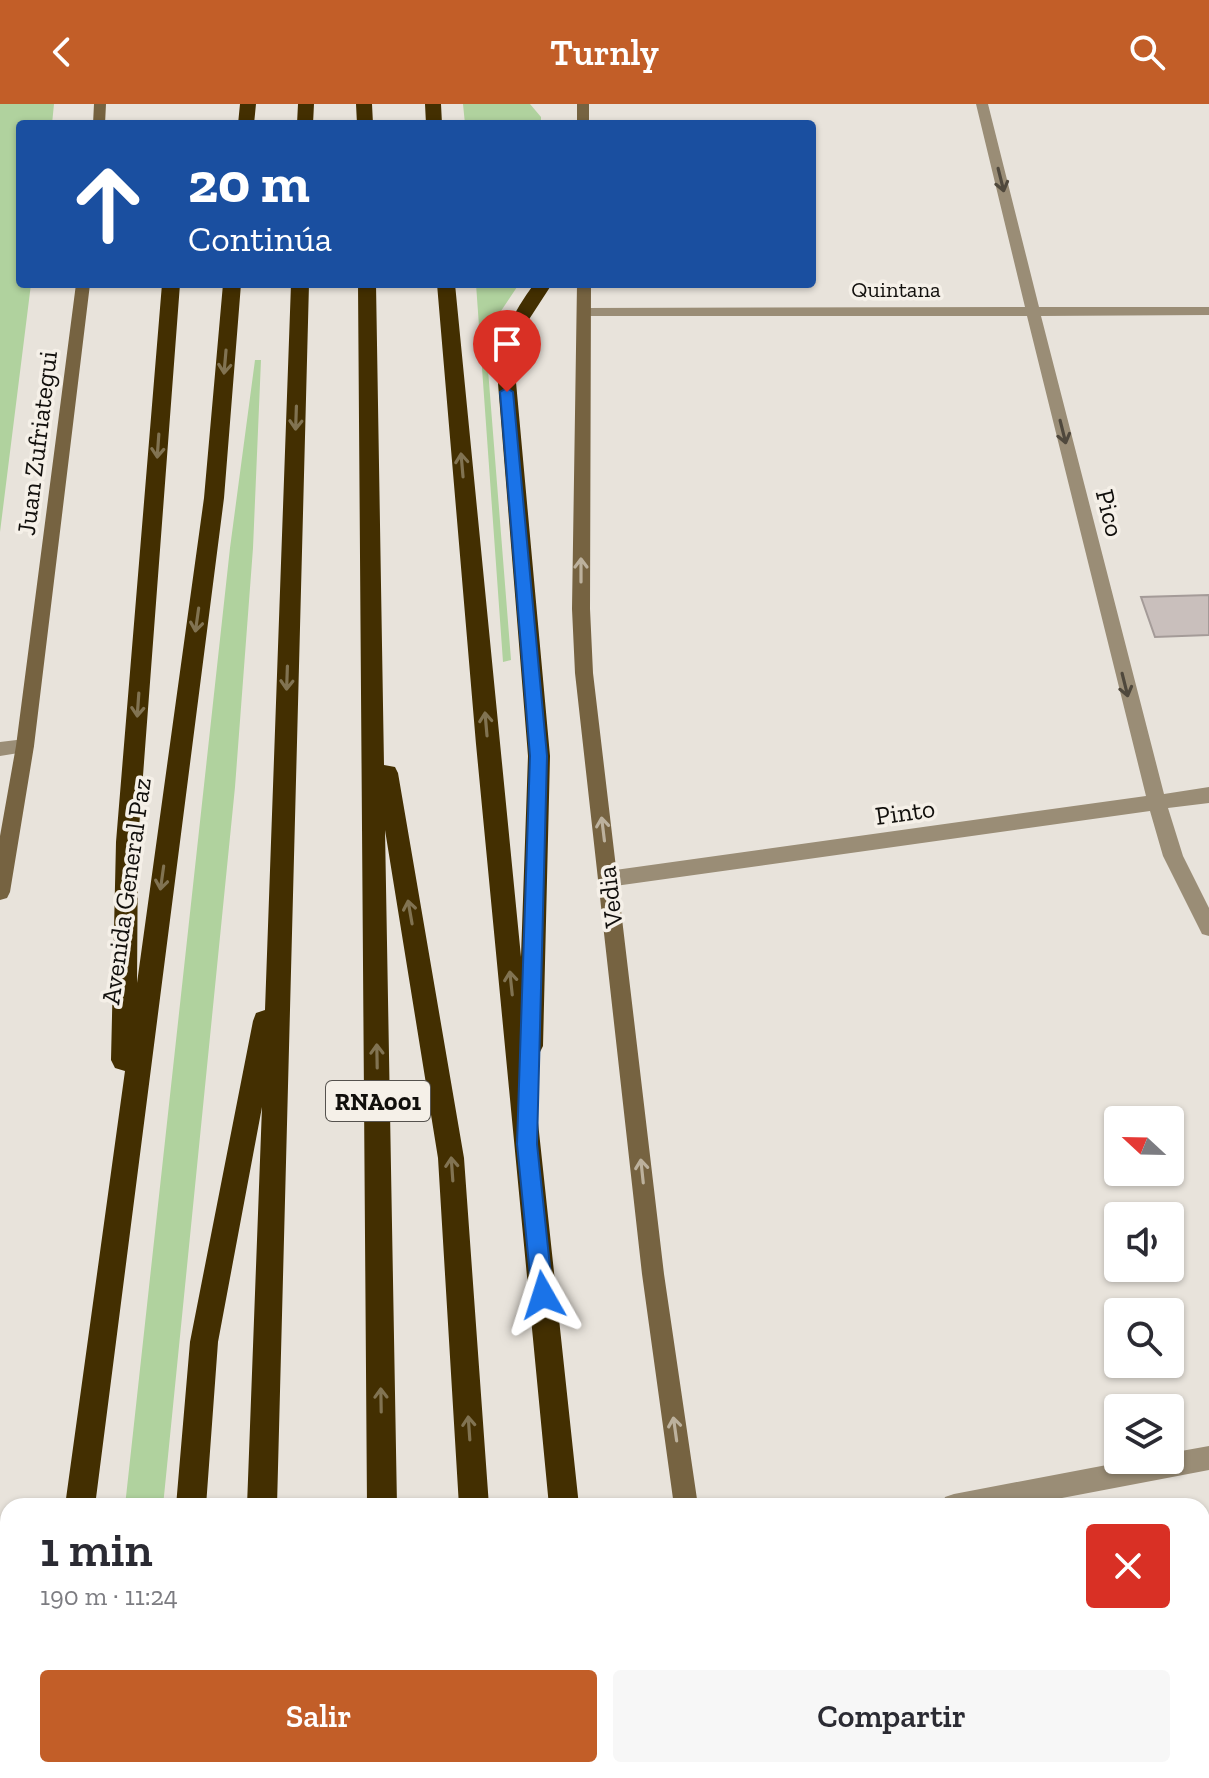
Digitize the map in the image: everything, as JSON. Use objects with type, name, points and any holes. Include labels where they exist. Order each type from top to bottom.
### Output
[{"type":"highway","points":[[123,1164],[127,842],[171,288]]},
{"type":"highway","name":"Avenida General Paz","points":[[81,1498],[123,1164],[214,498],[232,288]]},
{"type":"highway","points":[[262,1498],[300,288]]},
{"type":"highway","name":"RNA001","points":[[367,288],[382,1498]]},
{"type":"highway","points":[[446,288],[563,1498]]},
{"type":"highway","points":[[527,1144],[539,756],[506,371],[511,333],[540,288]]},
{"type":"highway","points":[[374,695],[451,1158],[473,1498]]},
{"type":"highway","points":[[192,1498],[204,1342],[279,948]]},
{"type":"street","name":"Pico","points":[[982,104],[1141,749],[1173,856],[1209,928]]},
{"type":"street","name":"Juan Zufriategui","points":[[0,892],[25,746],[82,288]]},
{"type":"street","name":"Vedia","points":[[584,288],[581,609],[584,673],[653,1274],[685,1498]]},
{"type":"street","name":"Quintana","points":[[584,312],[1209,311]]},
{"type":"street","points":[[0,749],[25,746]]},
{"type":"street","name":"Pinto","points":[[608,879],[1209,795]]},
{"type":"street","points":[[996,1498],[1209,1458]]},
{"type":"green space","points":[[0,104],[54,104],[52,120],[16,120],[16,288],[30,288],[0,532]]},
{"type":"green space","points":[[463,104],[530,104],[541,117],[541,120],[465,120]]},
{"type":"green space","points":[[476,288],[516,288],[499,314],[487,357],[511,660],[503,662]]},
{"type":"green space","points":[[255,360],[261,360],[253,548],[235,787],[164,1498],[126,1498],[230,548]]},
{"type":"building","points":[[1209,595],[1209,635],[1155,637],[1141,597]]},
{"type":"route","points":[[507,392],[539,756],[527,1144],[543,1295]]}]
